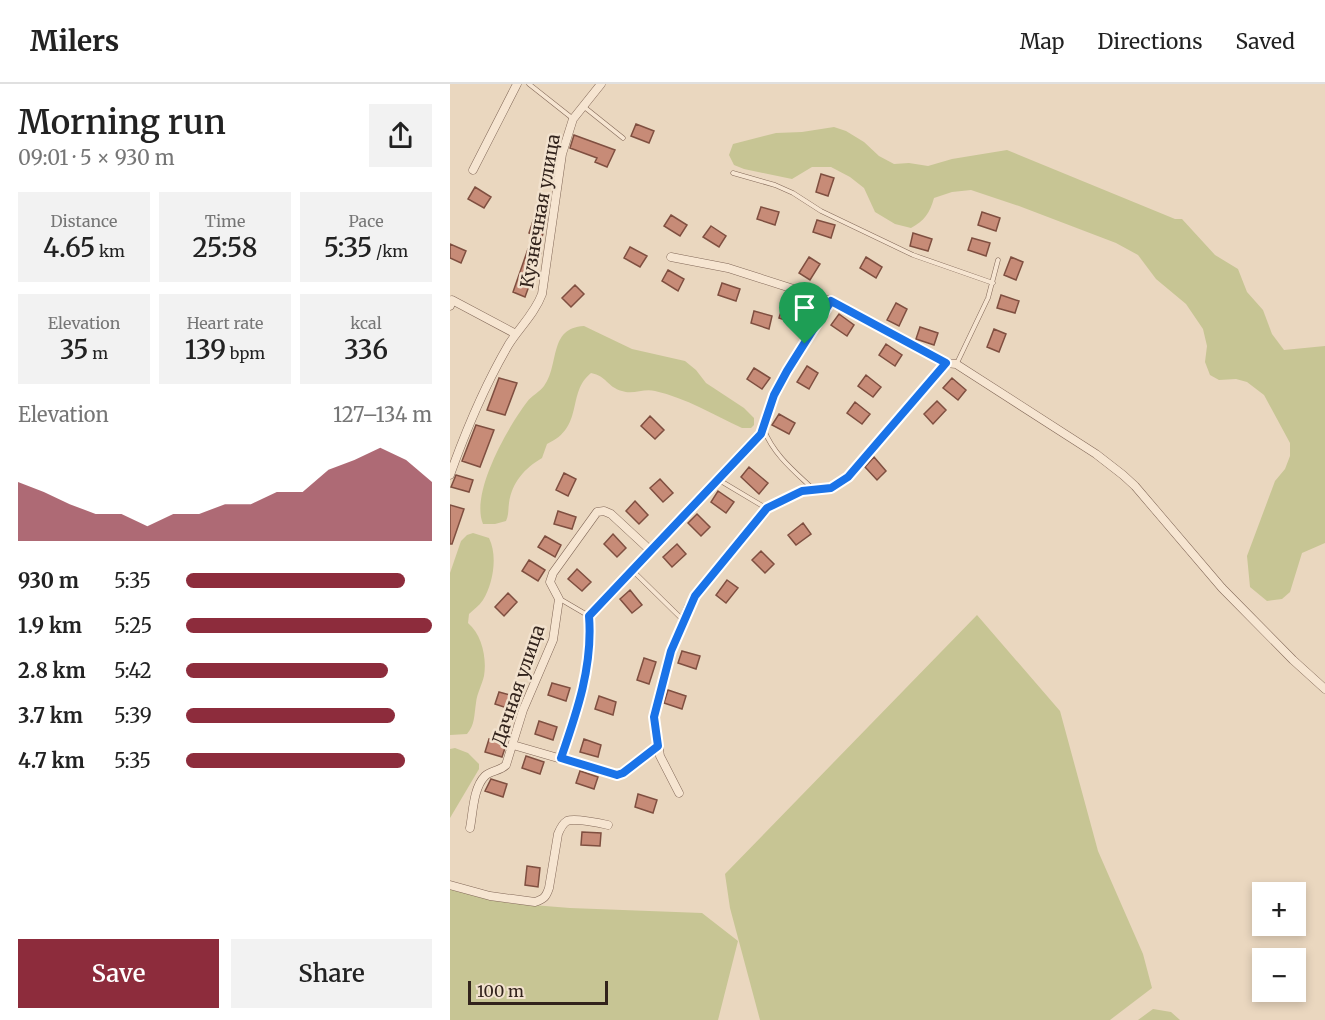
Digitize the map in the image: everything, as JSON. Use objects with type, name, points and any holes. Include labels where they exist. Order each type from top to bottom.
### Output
[{"type":"street","points":[[473,170],[517,84]]},
{"type":"street","name":"Кузнечная улица","points":[[450,475],[480,401],[516,334],[542,294],[562,154],[573,119],[601,84]]},
{"type":"street","points":[[671,256],[728,268],[831,301],[946,363],[956,364],[1096,454],[1135,486],[1222,588],[1325,689]]},
{"type":"street","points":[[450,306],[452,300],[516,334]]},
{"type":"street","points":[[561,758],[583,690],[590,637],[589,616],[764,429],[774,395],[831,301]]},
{"type":"street","points":[[679,792],[663,763],[654,717],[671,651],[695,596],[767,508],[795,494],[813,489],[831,488],[848,477],[946,363]]},
{"type":"street","name":"Дачная улица","points":[[470,828],[479,783],[486,774],[503,769],[506,765],[523,710],[553,640],[559,599],[550,582],[551,577],[597,512],[604,511],[611,514],[651,551]]},
{"type":"street","points":[[513,745],[617,775],[623,773],[658,746]]},
{"type":"street","points":[[450,885],[490,896],[535,902],[542,900],[549,888],[558,834],[562,825],[568,820],[608,825]]},
{"type":"lane","points":[[529,84],[573,119]]},
{"type":"lane","points":[[582,106],[623,138]]},
{"type":"lane","points":[[733,173],[775,185],[793,193],[821,211],[913,255],[993,283]]},
{"type":"lane","points":[[956,364],[988,298],[998,260]]},
{"type":"lane","points":[[764,429],[768,440],[781,459],[813,489]]},
{"type":"lane","points":[[718,479],[767,508]]},
{"type":"lane","points":[[632,571],[684,621]]},
{"type":"lane","points":[[559,599],[589,616]]},
{"type":"shaded area","points":[[834,127],[864,142],[879,156],[894,164],[909,163],[928,166],[952,159],[1007,150],[1175,219],[1182,219],[1215,255],[1238,269],[1247,292],[1263,310],[1272,334],[1284,350],[1325,346],[1325,543],[1302,553],[1290,592],[1282,599],[1267,601],[1250,587],[1247,556],[1275,481],[1285,469],[1290,456],[1290,443],[1264,395],[1247,382],[1236,379],[1219,380],[1210,375],[1205,362],[1207,346],[1203,329],[1186,304],[1156,279],[1138,255],[1116,243],[971,190],[952,192],[934,198],[926,216],[911,228],[895,224],[875,212],[864,188],[831,167],[812,167],[792,179],[744,169],[734,165],[729,155],[733,144],[776,133]]},
{"type":"shaded area","points":[[584,326],[632,349],[685,361],[706,383],[744,408],[754,418],[754,425],[751,428],[742,428],[689,402],[655,391],[622,391],[591,373],[583,381],[566,429],[559,437],[547,444],[542,458],[530,466],[516,482],[506,521],[483,524],[480,511],[482,495],[486,478],[501,443],[527,402],[542,388],[549,377],[560,340],[573,328]]},
{"type":"shaded area","points":[[473,533],[489,538],[494,561],[489,586],[483,600],[469,614],[468,623],[480,640],[485,662],[484,676],[477,696],[470,731],[467,734],[450,735],[450,573],[461,541]]},
{"type":"shaded area","points":[[977,615],[1060,711],[1098,851],[1143,954],[1152,988],[1110,1020],[760,1020],[730,908],[725,874]]},
{"type":"shaded area","points":[[455,748],[468,753],[479,764],[479,769],[450,818],[450,749]]},
{"type":"shaded area","points":[[450,888],[508,903],[570,908],[702,913],[738,941],[718,1020],[450,1020]]},
{"type":"shaded area","points":[[1153,1009],[1171,1012],[1180,1020],[1138,1020]]},
{"type":"building","points":[[636,124],[654,131],[649,143],[631,136]]},
{"type":"building","points":[[574,135],[615,150],[607,167],[595,162],[597,158],[570,148]]},
{"type":"building","points":[[821,174],[834,178],[828,196],[816,192]]},
{"type":"building","points":[[475,187],[491,197],[484,208],[468,199]]},
{"type":"building","points":[[761,207],[779,212],[775,225],[757,219]]},
{"type":"building","points":[[982,212],[1000,218],[996,231],[978,225]]},
{"type":"building","points":[[535,215],[547,219],[542,237],[529,233]]},
{"type":"building","points":[[671,215],[687,225],[680,236],[664,226]]},
{"type":"building","points":[[817,220],[835,225],[831,238],[813,232]]},
{"type":"building","points":[[711,226],[726,236],[719,247],[703,237]]},
{"type":"building","points":[[913,233],[932,239],[928,251],[910,246]]},
{"type":"building","points":[[972,238],[990,243],[986,256],[968,250]]},
{"type":"building","points":[[450,244],[466,251],[461,263],[450,258]]},
{"type":"building","points":[[630,247],[647,256],[640,267],[624,258]]},
{"type":"building","points":[[528,249],[541,253],[525,297],[513,292]]},
{"type":"building","points":[[809,257],[820,264],[810,280],[799,273]]},
{"type":"building","points":[[866,257],[882,267],[876,278],[860,268]]},
{"type":"building","points":[[1011,257],[1023,262],[1016,280],[1004,275]]},
{"type":"building","points":[[668,270],[684,279],[678,291],[662,281]]},
{"type":"building","points":[[722,283],[740,289],[736,301],[718,295]]},
{"type":"building","points":[[575,285],[584,294],[571,307],[562,298]]},
{"type":"building","points":[[1001,295],[1019,301],[1015,313],[997,308]]},
{"type":"building","points":[[896,303],[907,309],[899,326],[887,320]]},
{"type":"building","points":[[783,305],[801,311],[797,324],[779,318]]},
{"type":"building","points":[[754,311],[772,316],[769,329],[751,323]]},
{"type":"building","points":[[839,314],[854,325],[847,336],[831,325]]},
{"type":"building","points":[[920,327],[938,333],[934,345],[916,339]]},
{"type":"building","points":[[994,329],[1006,334],[999,352],[987,347]]},
{"type":"building","points":[[886,344],[902,355],[895,366],[879,355]]},
{"type":"building","points":[[807,366],[818,373],[809,389],[797,382]]},
{"type":"building","points":[[754,368],[770,378],[762,389],[747,379]]},
{"type":"building","points":[[866,375],[881,387],[873,397],[858,386]]},
{"type":"building","points":[[499,378],[517,383],[505,415],[487,410]]},
{"type":"building","points":[[952,378],[966,390],[958,400],[943,388]]},
{"type":"building","points":[[937,401],[946,410],[933,424],[924,414]]},
{"type":"building","points":[[855,402],[870,414],[862,424],[847,413]]},
{"type":"building","points":[[779,414],[795,423],[789,434],[772,425]]},
{"type":"building","points":[[650,416],[664,430],[655,439],[641,426]]},
{"type":"building","points":[[476,425],[494,430],[480,467],[462,461]]},
{"type":"building","points":[[874,457],[886,471],[877,480],[865,467]]},
{"type":"building","points":[[749,467],[768,483],[759,494],[741,477]]},
{"type":"building","points":[[564,473],[576,479],[568,496],[556,490]]},
{"type":"building","points":[[456,475],[473,480],[469,492],[451,487]]},
{"type":"building","points":[[660,479],[673,493],[663,502],[650,488]]},
{"type":"building","points":[[718,491],[734,502],[726,513],[711,502]]},
{"type":"building","points":[[635,501],[648,515],[639,524],[626,511]]},
{"type":"building","points":[[450,505],[464,509],[452,544],[450,544]]},
{"type":"building","points":[[558,511],[576,517],[572,529],[554,524]]},
{"type":"building","points":[[697,514],[710,527],[701,536],[688,523]]},
{"type":"building","points":[[803,523],[811,534],[796,545],[788,535]]},
{"type":"building","points":[[613,534],[626,548],[617,557],[604,544]]},
{"type":"building","points":[[545,536],[561,545],[555,557],[538,547]]},
{"type":"building","points":[[677,544],[686,554],[672,567],[663,557]]},
{"type":"building","points":[[761,551],[774,564],[765,573],[752,560]]},
{"type":"building","points":[[529,560],[545,570],[538,581],[522,571]]},
{"type":"building","points":[[577,569],[591,582],[582,591],[568,579]]},
{"type":"building","points":[[727,580],[738,588],[726,603],[716,595]]},
{"type":"building","points":[[630,590],[642,605],[632,613],[620,599]]},
{"type":"building","points":[[508,593],[517,602],[504,616],[495,607]]},
{"type":"building","points":[[682,651],[700,656],[696,669],[678,663]]},
{"type":"building","points":[[644,658],[656,662],[649,684],[637,680]]},
{"type":"building","points":[[552,683],[570,688],[566,701],[548,695]]},
{"type":"building","points":[[668,690],[686,696],[682,709],[664,703]]},
{"type":"building","points":[[499,692],[517,697],[513,710],[495,704]]},
{"type":"building","points":[[599,696],[616,702],[613,715],[595,709]]},
{"type":"building","points":[[539,721],[557,727],[553,740],[535,734]]},
{"type":"building","points":[[489,739],[506,745],[502,757],[485,752]]},
{"type":"building","points":[[584,739],[601,745],[598,757],[580,752]]},
{"type":"building","points":[[526,756],[544,762],[540,774],[522,768]]},
{"type":"building","points":[[580,771],[598,777],[594,789],[576,783]]},
{"type":"building","points":[[491,779],[507,784],[503,797],[485,791]]},
{"type":"building","points":[[638,794],[657,800],[653,813],[635,807]]},
{"type":"building","points":[[582,832],[601,833],[600,846],[581,845]]},
{"type":"building","points":[[527,866],[540,868],[538,887],[525,885]]},
{"type":"route","points":[[831,301],[946,363],[848,477],[831,488],[802,491],[767,508],[695,596],[671,651],[654,717],[658,746],[623,773],[617,775],[561,758],[583,690],[590,637],[589,616],[761,434],[774,395],[805,344],[831,301]]}]
